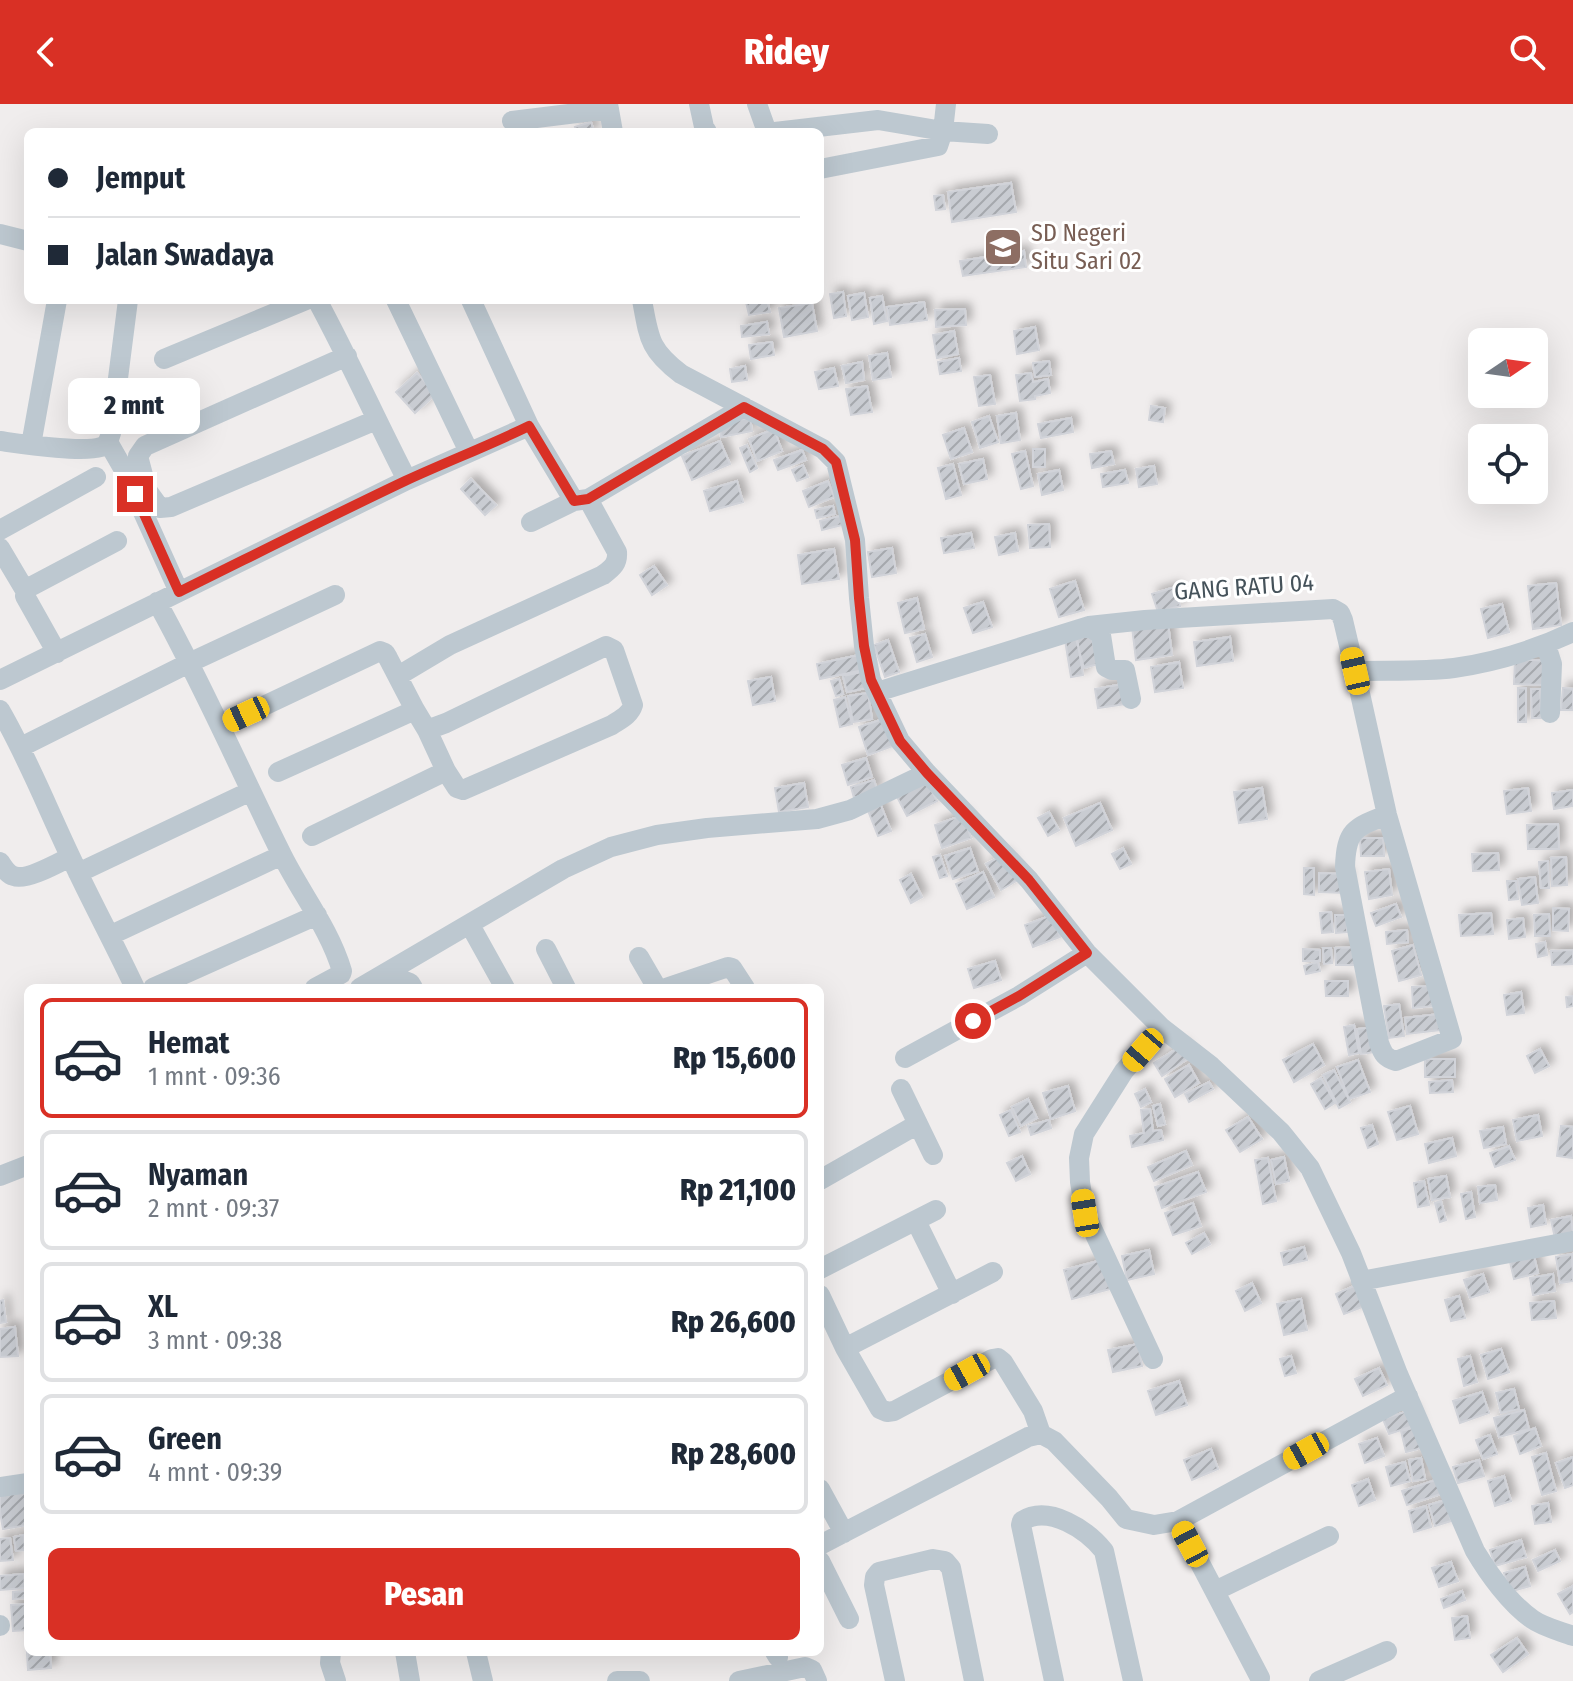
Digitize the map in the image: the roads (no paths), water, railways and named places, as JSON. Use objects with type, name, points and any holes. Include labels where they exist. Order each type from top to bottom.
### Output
[{"type":"street","points":[[699,104],[705,128]]},
{"type":"street","points":[[757,104],[766,128]]},
{"type":"street","points":[[824,168],[938,146],[946,104]]},
{"type":"street","points":[[512,121],[608,107],[612,128]]},
{"type":"street","points":[[809,128],[878,120],[943,131],[988,134]]},
{"type":"street","points":[[0,234],[24,240]]},
{"type":"street","points":[[31,445],[56,304]]},
{"type":"street","points":[[0,441],[84,449],[102,447],[108,442],[127,304]]},
{"type":"street","points":[[164,359],[296,304]]},
{"type":"street","points":[[319,304],[407,480]]},
{"type":"street","points":[[398,304],[469,452]]},
{"type":"street","points":[[398,676],[450,645],[603,575],[618,560],[617,552],[529,426],[473,304]]},
{"type":"street","points":[[643,304],[653,347],[667,363],[681,374],[823,449],[836,462],[855,540],[864,646],[871,680],[900,741],[1029,880],[1087,953],[1162,1028],[1232,1085],[1281,1132],[1310,1168],[1340,1228],[1475,1551],[1504,1593],[1532,1619],[1573,1636]]},
{"type":"street","points":[[347,356],[145,446],[138,456],[147,490],[160,508],[171,507],[376,420]]},
{"type":"street","points":[[531,522],[581,500],[744,407]]},
{"type":"street","points":[[0,680],[407,480],[529,426]]},
{"type":"street","points":[[108,442],[124,470],[179,592]]},
{"type":"street","points":[[0,530],[96,477]]},
{"type":"street","points":[[26,592],[28,588],[117,541]]},
{"type":"street","points":[[0,548],[57,653]]},
{"type":"street","points":[[21,747],[191,662],[335,595]]},
{"type":"street","points":[[157,602],[191,662],[282,855],[317,915],[342,971],[322,984]]},
{"type":"street","name":"GANG RATU 04","points":[[877,692],[1089,626],[1326,608],[1340,613],[1355,671]]},
{"type":"street","points":[[1089,626],[1101,635],[1106,667],[1125,670],[1131,699]]},
{"type":"street","points":[[1387,815],[1357,828],[1348,839],[1345,867],[1379,1043],[1383,1054],[1396,1061],[1452,1039],[1387,815],[1355,671],[1453,668],[1522,653],[1573,632]]},
{"type":"street","points":[[1546,645],[1552,664],[1550,713]]},
{"type":"street","points":[[221,726],[375,652],[385,653],[446,771],[459,790],[612,725],[627,716],[633,705],[614,650],[606,646],[427,730]]},
{"type":"street","points":[[0,710],[21,747],[74,865],[133,984]]},
{"type":"street","points":[[278,772],[415,710]]},
{"type":"street","points":[[312,836],[446,771]]},
{"type":"street","points":[[367,984],[563,869],[611,847],[669,833],[817,819],[850,810],[927,773]]},
{"type":"street","points":[[0,862],[12,876],[24,877],[74,865],[251,791]]},
{"type":"street","points":[[111,935],[282,855]]},
{"type":"street","points":[[162,984],[317,915]]},
{"type":"street","points":[[470,925],[503,984]]},
{"type":"street","points":[[546,949],[564,984]]},
{"type":"street","points":[[905,1058],[1019,996],[1087,953]]},
{"type":"street","points":[[639,957],[655,984]]},
{"type":"street","points":[[678,984],[728,967],[732,968],[742,984]]},
{"type":"street","points":[[1153,1359],[1085,1213],[1079,1158],[1084,1134],[1092,1121],[1124,1071],[1162,1028]]},
{"type":"street","points":[[901,1089],[933,1155]]},
{"type":"street","points":[[824,1178],[918,1124]]},
{"type":"street","points":[[0,1176],[24,1167]]},
{"type":"street","points":[[824,1267],[936,1210]]},
{"type":"street","points":[[916,1221],[952,1294]]},
{"type":"street","points":[[1361,1281],[1573,1241]]},
{"type":"street","points":[[845,1348],[993,1272]]},
{"type":"street","points":[[824,1303],[880,1409],[894,1411],[998,1358],[1033,1411],[1041,1434]]},
{"type":"street","points":[[824,1543],[1028,1437],[1041,1434],[1054,1441],[1126,1519],[1154,1525],[1178,1521],[1408,1396]]},
{"type":"street","points":[[0,1487],[24,1484]]},
{"type":"street","points":[[824,1496],[844,1533]]},
{"type":"street","points":[[1054,1681],[1023,1533],[1022,1521],[1029,1517],[1048,1516],[1071,1523],[1104,1551],[1133,1681]]},
{"type":"street","points":[[1178,1521],[1260,1678]]},
{"type":"street","points":[[1215,1591],[1329,1536]]},
{"type":"street","points":[[895,1681],[874,1585],[875,1577],[879,1572],[933,1559],[945,1561],[951,1568],[974,1681]]},
{"type":"street","points":[[824,1569],[849,1619]]},
{"type":"street","points":[[1319,1681],[1387,1651]]},
{"type":"street","points":[[331,1656],[336,1681]]},
{"type":"street","points":[[406,1656],[410,1681]]},
{"type":"street","points":[[477,1656],[483,1681]]},
{"type":"street","points":[[739,1681],[805,1667],[812,1670],[817,1681]]},
{"type":"street","points":[[617,1681],[640,1681]]},
{"type":"place","name":"SD Negeri Situ Sari 02","points":[[1003,247]]}]
